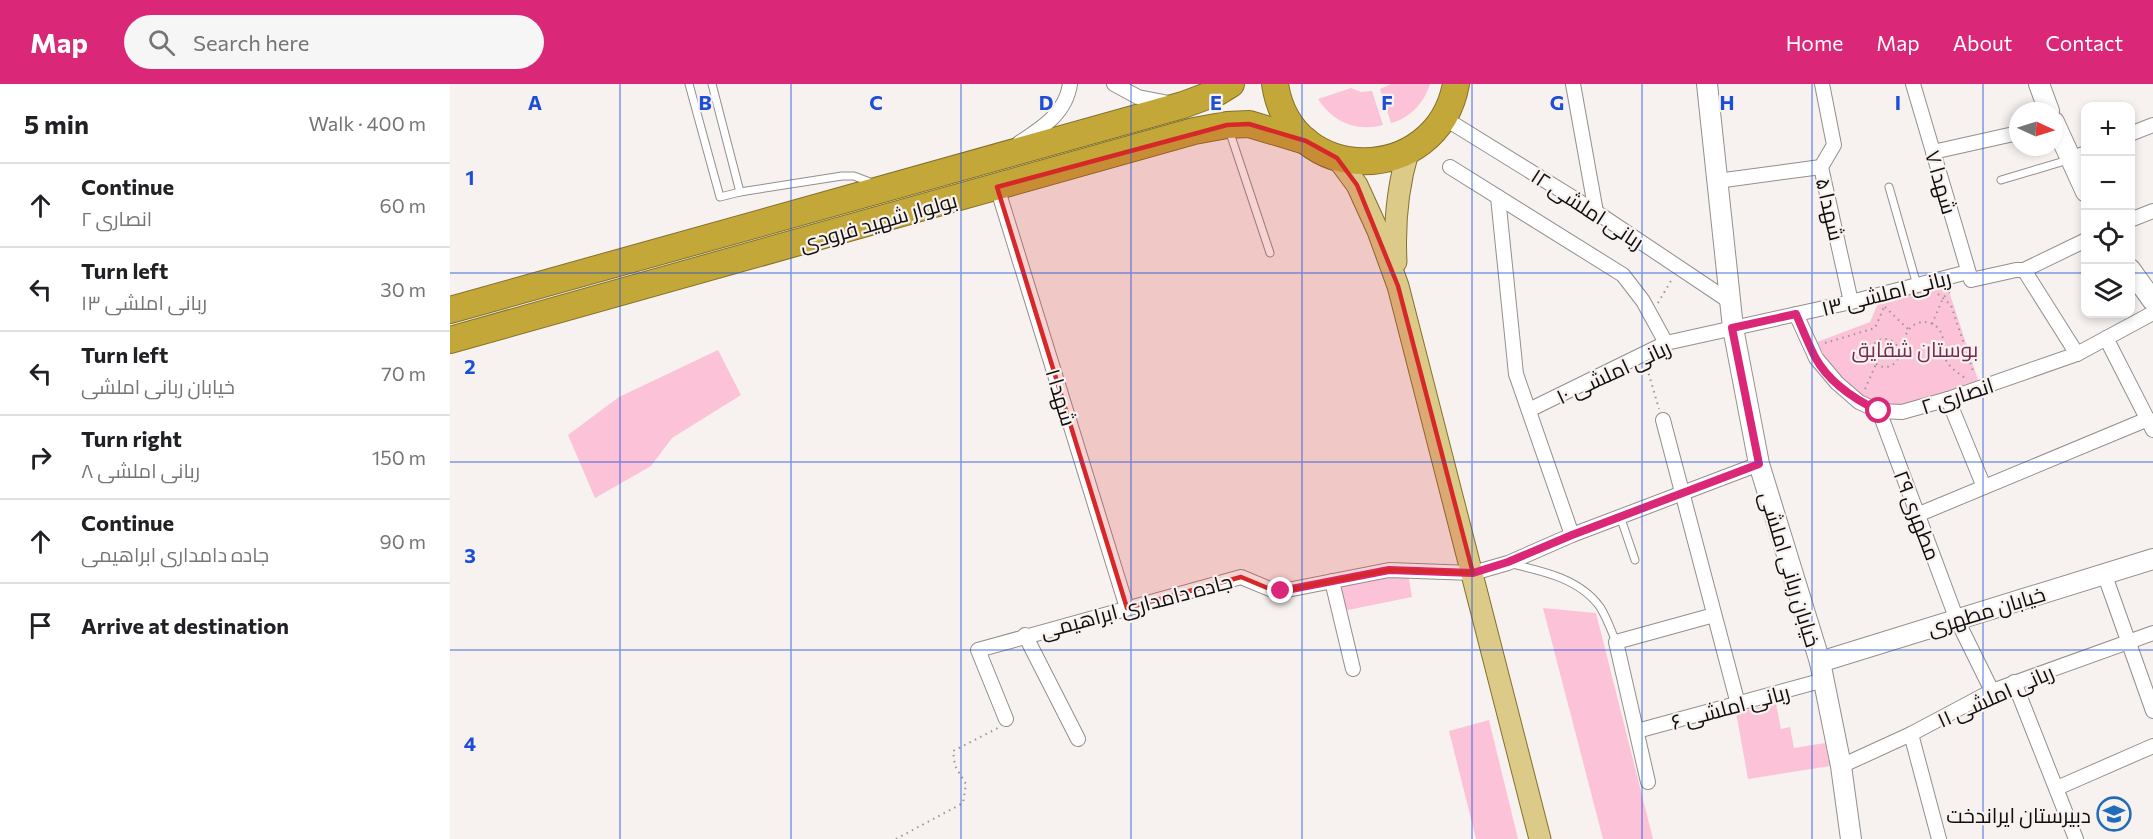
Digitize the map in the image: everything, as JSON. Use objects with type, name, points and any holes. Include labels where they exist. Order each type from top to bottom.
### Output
[{"type":"highway","name":"بولوار شهید فرودی","points":[[450,310],[1183,105],[1218,92],[1230,84]]},
{"type":"highway","points":[[1275,84],[1277,96],[1288,120],[1306,141],[1337,158],[1361,162],[1385,160],[1408,152],[1428,137],[1444,118],[1454,97],[1456,84]]},
{"type":"highway","name":"بولوار شهید فرودی","points":[[450,340],[1194,131],[1249,124],[1306,141]]},
{"type":"main road","points":[[1398,286],[1394,225],[1400,178],[1408,152]]},
{"type":"main road","points":[[1337,158],[1357,185],[1378,231],[1398,286],[1540,839]]},
{"type":"street","points":[[1002,155],[1047,125],[1062,108],[1070,84]]},
{"type":"street","points":[[1114,84],[1138,97],[1183,105]]},
{"type":"street","points":[[1573,84],[1596,212]]},
{"type":"street","name":"خیابان ربانی املشی","points":[[1707,84],[1732,328],[1759,464],[1822,671],[1841,766],[1851,839]]},
{"type":"street","name":"شهدا ۵","points":[[1821,84],[1834,145],[1821,167],[1851,302]]},
{"type":"street","name":"شهدا ۷","points":[[1913,84],[1970,275]]},
{"type":"street","points":[[2039,84],[2046,102]]},
{"type":"street","name":"ربانی املشی ۱۲","points":[[1444,118],[1596,212],[1729,301]]},
{"type":"street","points":[[2135,132],[2153,125]]},
{"type":"street","points":[[1933,152],[2009,135]]},
{"type":"street","points":[[2063,135],[2078,156],[2081,171]]},
{"type":"street","points":[[1450,167],[1623,275],[1643,301],[1666,343]]},
{"type":"street","points":[[1717,181],[1821,167]]},
{"type":"street","name":"شهدا ۱","points":[[997,187],[1127,608]]},
{"type":"street","points":[[1498,197],[1516,374],[1572,535]]},
{"type":"street","points":[[2135,218],[2153,212]]},
{"type":"street","name":"ربانی املشی ۱۳","points":[[1732,328],[1917,285],[1970,275],[2024,270],[2081,242]]},
{"type":"street","points":[[2024,270],[2077,354]]},
{"type":"street","points":[[2135,276],[2153,301]]},
{"type":"street","name":"انصاری ۲","points":[[1796,314],[1816,358],[1837,383],[1865,395],[1879,411],[1902,412],[1948,399],[2077,354],[2153,314]]},
{"type":"street","name":"ربانی املشی ۱۰","points":[[1529,410],[1666,343],[1732,328]]},
{"type":"street","points":[[1917,515],[1983,487],[2150,424],[2106,338]]},
{"type":"street","points":[[1948,399],[1983,487]]},
{"type":"street","name":"مطهری ۲۹","points":[[1879,411],[1957,620],[1992,691]]},
{"type":"street","points":[[1663,420],[1738,704]]},
{"type":"street","name":"جاده دامداری ابراهیمی","points":[[1006,719],[978,650],[1241,577],[1277,592],[1389,570],[1473,573],[1508,562],[1620,516],[1759,464]]},
{"type":"street","name":"خیابان مطهری","points":[[1822,671],[1957,620],[2153,559]]},
{"type":"street","points":[[2104,573],[2153,711]]},
{"type":"street","points":[[1332,581],[1353,669]]},
{"type":"street","points":[[1648,782],[1616,642],[1714,615]]},
{"type":"street","name":"ربانی املشی ۱۱","points":[[1841,766],[1911,734],[1992,691],[2153,633]]},
{"type":"street","points":[[1026,635],[1078,739]]},
{"type":"street","name":"ربانی املشی ۶","points":[[1636,731],[1738,704],[1822,671]]},
{"type":"street","points":[[2014,682],[2076,839]]},
{"type":"street","points":[[1911,734],[1939,839]]},
{"type":"street","points":[[2057,788],[2153,746]]},
{"type":"lane","points":[[689,84],[720,197],[842,176],[865,179],[883,188]]},
{"type":"lane","points":[[712,84],[741,192]]},
{"type":"lane","points":[[1227,125],[1270,253]]},
{"type":"lane","points":[[2001,180],[2078,156]]},
{"type":"lane","points":[[1889,187],[1917,285]]},
{"type":"lane","points":[[1620,516],[1635,560]]},
{"type":"lane","points":[[1508,562],[1548,573],[1579,587],[1599,605],[1616,642]]},
{"type":"path","points":[[1651,315],[1678,267]]},
{"type":"path","points":[[1932,324],[1943,298],[1970,275]]},
{"type":"path","points":[[1937,293],[1951,305],[1979,388]]},
{"type":"path","points":[[1884,306],[1895,303]]},
{"type":"path","points":[[1884,306],[1909,330]]},
{"type":"path","points":[[1811,347],[1875,328],[1884,306]]},
{"type":"path","points":[[1923,322],[1932,324],[1939,330],[1943,339],[1941,349],[1936,356],[1928,360],[1918,360],[1911,355],[1906,347],[1905,338],[1909,330],[1915,324],[1923,322]]},
{"type":"path","points":[[1885,339],[1892,340],[1899,351],[1895,364],[1889,367],[1876,364],[1871,352],[1873,345],[1885,339]]},
{"type":"path","points":[[1899,351],[1906,347]]},
{"type":"path","points":[[1941,349],[1951,368],[1968,380],[1957,384]]},
{"type":"path","points":[[1643,354],[1663,420]]},
{"type":"path","points":[[1865,395],[1876,364]]},
{"type":"path","points":[[896,839],[963,803],[966,784],[955,766],[953,751],[997,729],[1006,719]]},
{"type":"highlighted area","points":[[1249,124],[1306,141],[1337,158],[1357,185],[1398,286],[1473,573],[1389,570],[1277,592],[1241,577],[1127,608],[997,187],[1227,125]]},
{"type":"green space","points":[[1391,84],[1430,84],[1415,109],[1391,123],[1380,89]]},
{"type":"green space","points":[[1351,88],[1361,92],[1372,91],[1383,125],[1364,127],[1346,123],[1331,114],[1318,99]]},
{"type":"green space","name":"بوستان شقایق","points":[[1946,282],[1978,380],[1898,408],[1863,397],[1844,383],[1830,367],[1817,342],[1870,322],[1879,301]]},
{"type":"green space","points":[[718,350],[741,395],[672,438],[651,466],[595,498],[568,435],[619,397]]},
{"type":"green space","points":[[1408,573],[1412,597],[1343,611],[1338,587]]},
{"type":"green space","points":[[1543,608],[1596,613],[1653,839],[1603,839]]},
{"type":"green space","points":[[1776,704],[1781,729],[1790,727],[1794,748],[1825,743],[1830,766],[1748,779],[1736,712]]},
{"type":"green space","points":[[1489,720],[1518,839],[1476,839],[1449,731]]},
{"type":"place","name":"دبیرستان ایراندخت","points":[[2114,814]]},
{"type":"route","points":[[1281,591],[1389,570],[1473,573],[1508,562],[1682,492],[1759,464],[1732,328],[1796,314],[1816,358],[1837,383],[1859,402],[1879,411]]}]
